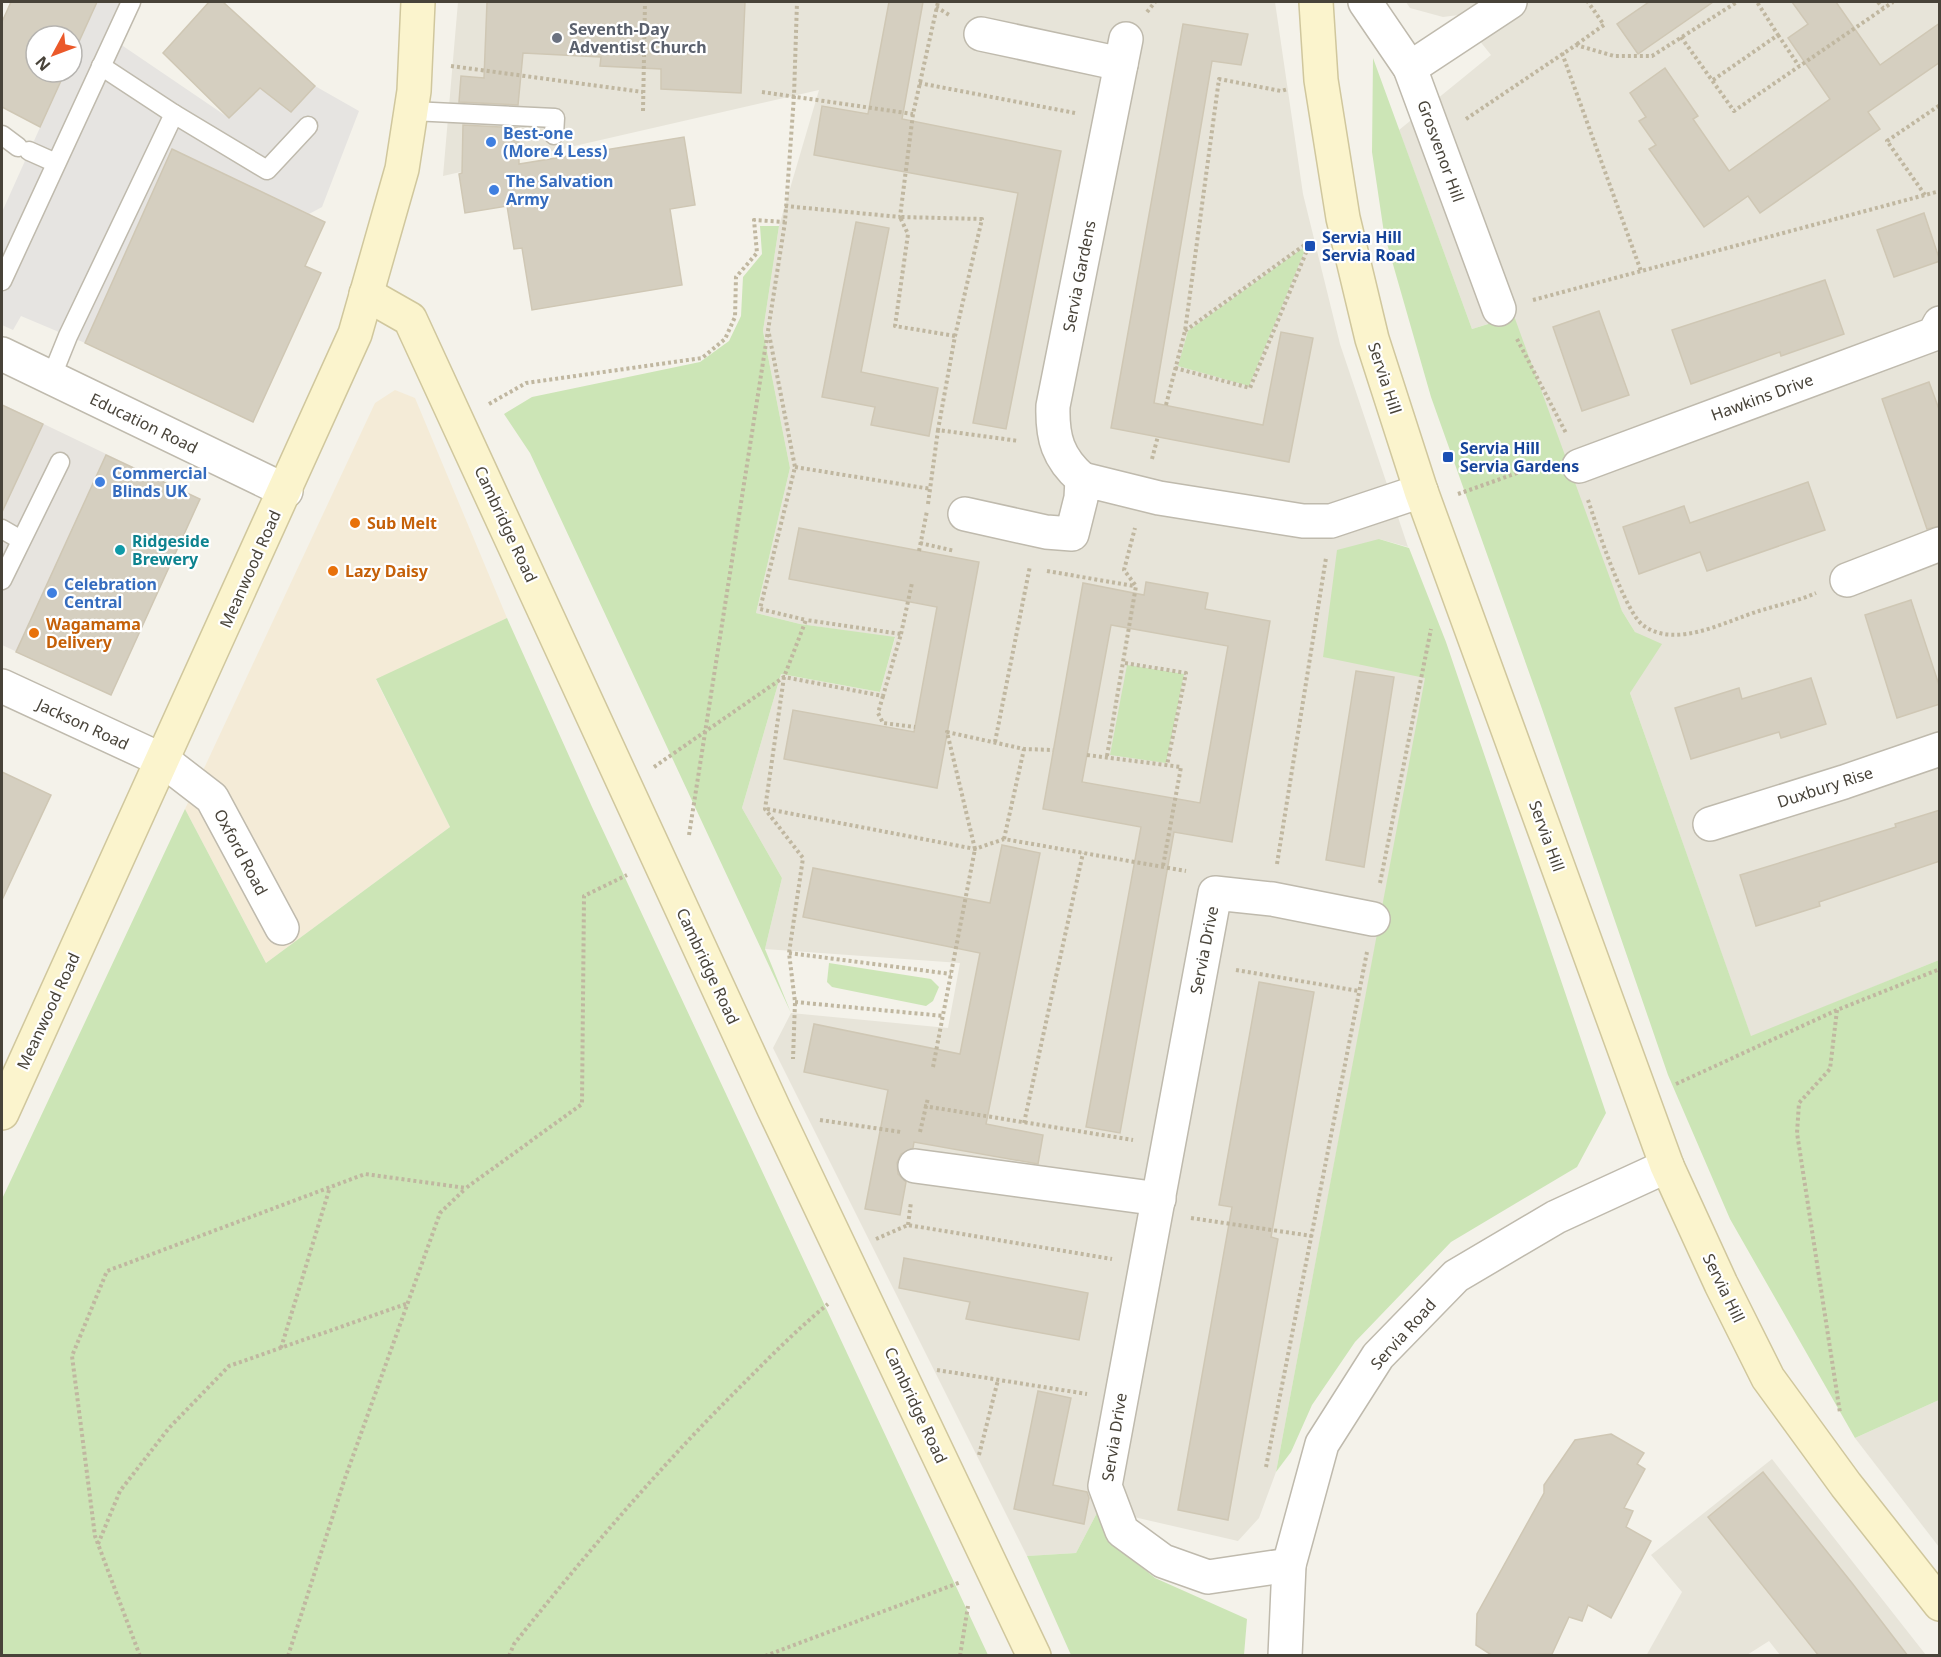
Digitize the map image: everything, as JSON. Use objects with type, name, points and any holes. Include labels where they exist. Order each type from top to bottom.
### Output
[{"type":"street","name":"Meanwood Road","points":[[2,1113],[164,761],[355,334],[402,169],[412,111],[418,2]]},
{"type":"street","name":"Servia Hill","points":[[1316,2],[1321,80],[1343,218],[1372,339],[1421,491],[1667,1166],[1721,1284],[1768,1378],[1846,1485],[1940,1604]]},
{"type":"street","name":"Grosvenor Hill","points":[[1365,2],[1410,68],[1498,309]]},
{"type":"street","points":[[1410,68],[1510,2]]},
{"type":"street","name":"Servia Gardens","points":[[981,34],[1123,51],[1053,406],[1056,446]]},
{"type":"street","name":"Cambridge Road","points":[[366,294],[410,320],[773,1107],[1034,1656]]},
{"type":"street","name":"Hawkins Drive","points":[[1580,466],[1938,332]]},
{"type":"street","name":"Education Road","points":[[2,354],[286,491]]},
{"type":"street","points":[[1056,446],[1067,465],[1082,479],[1159,498],[1303,521],[1331,521],[1421,491]]},
{"type":"street","points":[[965,514],[1046,532],[1072,534],[1081,498],[1082,479]]},
{"type":"street","points":[[1847,580],[1939,546]]},
{"type":"street","name":"Jackson Road","points":[[2,686],[164,761]]},
{"type":"street","name":"Duxbury Rise","points":[[1710,824],[1940,749]]},
{"type":"street","name":"Oxford Road","points":[[164,761],[212,798],[282,928]]},
{"type":"street","name":"Servia Drive","points":[[1289,1565],[1208,1577],[1163,1562],[1122,1531],[1105,1486],[1156,1206],[1170,1146],[1215,893],[1272,899],[1373,919]]},
{"type":"street","points":[[917,1151],[1156,1206]]},
{"type":"street","name":"Servia Road","points":[[1285,1656],[1289,1565],[1322,1444],[1378,1356],[1456,1276],[1556,1217],[1667,1166]]},
{"type":"lane","points":[[2,281],[131,2]]},
{"type":"lane","points":[[101,66],[174,114],[267,170],[308,126]]},
{"type":"lane","points":[[412,111],[555,118],[554,135]]},
{"type":"lane","points":[[51,378],[68,336],[174,114]]},
{"type":"lane","points":[[2,135],[24,149],[56,163]]},
{"type":"lane","points":[[2,580],[60,462]]},
{"type":"lane","points":[[2,529],[21,540]]},
{"type":"path","points":[[643,111],[645,2]]},
{"type":"path","points":[[288,1656],[344,1481],[440,1213],[466,1188],[582,1104],[584,896],[688,843],[703,735],[785,222],[794,96],[797,2]]},
{"type":"path","points":[[938,2],[913,114],[900,217],[908,234],[895,326],[955,336]]},
{"type":"path","points":[[1437,138],[1604,25],[1588,2]]},
{"type":"path","points":[[1576,45],[1614,56],[1652,56],[1737,2]]},
{"type":"path","points":[[1757,2],[1799,66]]},
{"type":"path","points":[[1878,2],[1883,8]]},
{"type":"path","points":[[1680,37],[1734,111],[1893,2]]},
{"type":"path","points":[[1713,80],[1778,35]]},
{"type":"path","points":[[1563,53],[1641,271]]},
{"type":"path","points":[[415,61],[643,92]]},
{"type":"path","points":[[1166,405],[1185,331],[1219,79],[1281,91]]},
{"type":"path","points":[[919,83],[1110,119]]},
{"type":"path","points":[[762,93],[913,114]]},
{"type":"path","points":[[1925,195],[1887,141],[1940,105]]},
{"type":"path","points":[[1847,580],[1798,601],[1760,610],[1716,626],[1683,634],[1657,633],[1641,625],[1616,578],[1585,494],[1580,466],[1558,415],[1521,345],[1498,309],[1940,190]]},
{"type":"path","points":[[785,207],[900,217],[982,219],[955,336],[938,430],[931,489],[918,551]]},
{"type":"path","points":[[458,420],[526,383],[702,358],[725,339],[735,317],[736,277],[758,254],[754,220],[785,222]]},
{"type":"path","points":[[1175,368],[1250,388],[1312,239],[1185,331]]},
{"type":"path","points":[[768,330],[795,466],[760,609],[806,620],[901,634]]},
{"type":"path","points":[[938,430],[1056,446]]},
{"type":"path","points":[[1151,464],[1158,436]]},
{"type":"path","points":[[795,466],[931,489]]},
{"type":"path","points":[[1456,494],[1523,471]]},
{"type":"path","points":[[1272,899],[1331,521]]},
{"type":"path","points":[[1107,756],[1125,663],[1136,586],[1124,570],[1136,526]]},
{"type":"path","points":[[995,742],[1028,568],[1046,532]]},
{"type":"path","points":[[912,583],[901,634],[878,712],[883,723],[915,727]]},
{"type":"path","points":[[792,1070],[795,1002],[789,953],[803,858],[765,809],[784,677],[806,620]]},
{"type":"path","points":[[1266,1467],[1426,653]]},
{"type":"path","points":[[1125,663],[1186,673],[1167,765]]},
{"type":"path","points":[[626,785],[703,735],[784,677],[883,696]]},
{"type":"path","points":[[933,1067],[975,849],[947,732],[1024,749],[1053,750]]},
{"type":"path","points":[[1004,839],[1024,749]]},
{"type":"path","points":[[1087,755],[1181,767],[1163,866]]},
{"type":"path","points":[[765,809],[975,849],[1004,839],[1163,866],[1188,872],[1215,893]]},
{"type":"path","points":[[1024,1123],[1083,853]]},
{"type":"path","points":[[789,953],[951,974]]},
{"type":"path","points":[[1201,963],[1359,991]]},
{"type":"path","points":[[1701,1070],[1837,1010],[1940,969]]},
{"type":"path","points":[[795,1002],[944,1016]]},
{"type":"path","points":[[1837,1010],[1830,1069],[1799,1103],[1797,1133],[1841,1422]]},
{"type":"path","points":[[928,1098],[924,1106],[1170,1146]]},
{"type":"path","points":[[773,1107],[791,1116],[917,1151]]},
{"type":"path","points":[[140,1656],[95,1536],[72,1356],[107,1271],[365,1174],[466,1188]]},
{"type":"path","points":[[280,1349],[330,1187]]},
{"type":"path","points":[[1156,1206],[1312,1236]]},
{"type":"path","points":[[509,1656],[514,1644],[589,1550],[698,1429],[804,1323],[851,1267],[908,1225],[1145,1265]]},
{"type":"path","points":[[98,1544],[120,1491],[170,1428],[229,1366],[407,1304]]},
{"type":"path","points":[[897,1364],[1120,1399]]},
{"type":"path","points":[[951,1478],[977,1465],[998,1380]]},
{"type":"path","points":[[765,1656],[962,1582]]},
{"type":"shaded area","points":[[97,2],[142,2],[120,44],[229,118],[260,88],[290,111],[315,86],[359,111],[322,207],[309,214],[172,150],[85,343],[21,316],[13,330],[2,325],[2,212],[60,84],[84,84],[84,31]]},
{"type":"shaded area","points":[[458,2],[1275,2],[1303,194],[1340,344],[1408,547],[1379,539],[1426,677],[1276,1472],[1259,1518],[1238,1541],[1099,1509],[1076,1553],[1027,1556],[773,1048],[791,1013],[948,1028],[960,963],[765,949],[782,878],[742,808],[781,674],[880,692],[895,638],[800,624],[756,613],[790,468],[763,331],[779,226],[819,90],[443,176]]},
{"type":"shaded area","points":[[1406,2],[1939,2],[1939,960],[1751,1037],[1630,693],[1652,642],[1635,632],[1622,611],[1609,582],[1513,316],[1472,329],[1399,130],[1491,55],[1459,15],[1443,17],[1410,8]]},
{"type":"shaded area","points":[[395,390],[415,398],[507,618],[376,680],[450,827],[266,963],[185,809],[375,403]]},
{"type":"shaded area","points":[[2,404],[200,499],[111,695],[2,645]]},
{"type":"shaded area","points":[[1939,1400],[1939,1547],[1855,1438]]},
{"type":"shaded area","points":[[1772,1459],[1926,1655],[1780,1655],[1769,1641],[1747,1655],[1646,1656],[1682,1592],[1651,1555]]},
{"type":"green space","points":[[1373,58],[1472,329],[1514,316],[1622,611],[1635,632],[1662,644],[1630,693],[1751,1036],[1939,960],[1939,1400],[1855,1438],[1730,1219],[1668,1075],[1541,706],[1431,397],[1384,233],[1372,152]]},
{"type":"green space","points":[[760,226],[779,226],[763,331],[790,468],[756,613],[800,624],[895,637],[880,692],[781,674],[742,808],[782,878],[765,949],[791,1013],[530,453],[504,414],[532,397],[700,362],[729,341],[741,316],[743,277],[762,254]]},
{"type":"green space","points":[[1307,245],[1249,386],[1178,366],[1188,331]]},
{"type":"green space","points":[[1379,539],[1409,548],[1446,642],[1606,1113],[1577,1167],[1451,1242],[1355,1342],[1312,1405],[1291,1452],[1276,1472],[1425,678],[1323,657],[1337,550]]},
{"type":"green space","points":[[507,618],[592,807],[988,1655],[2,1655],[2,1199],[185,809],[266,963],[450,827],[376,679]]},
{"type":"green space","points":[[1127,665],[1184,674],[1166,763],[1110,755]]},
{"type":"green space","points":[[829,963],[931,979],[939,987],[933,1001],[926,1006],[832,987],[827,982]]},
{"type":"green space","points":[[1099,1509],[1118,1548],[1155,1578],[1247,1619],[1244,1655],[1071,1655],[1027,1556],[1076,1553]]},
{"type":"building","points":[[11,2],[97,2],[84,31],[84,24],[24,24],[24,84],[60,84],[40,127],[2,107],[2,22]]},
{"type":"building","points":[[209,2],[223,2],[315,86],[291,112],[260,88],[229,118],[163,53]]},
{"type":"building","points":[[487,2],[745,2],[741,93],[661,89],[661,69],[600,66],[601,57],[523,53],[518,105],[459,102],[461,76],[484,78]]},
{"type":"building","points":[[889,2],[923,2],[902,119],[1061,151],[1006,429],[973,423],[1018,193],[814,155],[822,106],[868,114]]},
{"type":"building","points":[[1649,2],[1713,2],[1638,54],[1617,24]]},
{"type":"building","points":[[1792,2],[1836,2],[1880,65],[1940,23],[1940,62],[1868,112],[1880,129],[1760,213],[1748,196],[1704,227],[1649,149],[1656,145],[1639,121],[1646,117],[1630,93],[1665,68],[1698,116],[1693,119],[1729,171],[1830,99],[1788,38],[1808,24]]},
{"type":"building","points":[[1183,24],[1248,34],[1241,65],[1212,61],[1154,403],[1263,425],[1281,332],[1313,338],[1289,462],[1111,428]]},
{"type":"building","points":[[463,125],[519,128],[519,164],[684,137],[695,205],[670,209],[682,285],[532,310],[522,248],[514,249],[507,206],[465,213],[459,174],[462,173]]},
{"type":"building","points":[[172,149],[325,222],[305,266],[321,273],[253,422],[85,343]]},
{"type":"building","points":[[1924,213],[1940,261],[1894,277],[1877,230]]},
{"type":"building","points":[[856,222],[889,228],[861,372],[938,388],[929,436],[871,425],[875,407],[822,397]]},
{"type":"building","points":[[1825,280],[1844,334],[1781,356],[1780,352],[1691,384],[1672,330]]},
{"type":"building","points":[[1599,311],[1629,395],[1582,411],[1553,327]]},
{"type":"building","points":[[1929,382],[1940,412],[1940,526],[1927,529],[1882,399]]},
{"type":"building","points":[[2,405],[43,424],[2,512]]},
{"type":"building","points":[[106,455],[200,499],[111,695],[16,652]]},
{"type":"building","points":[[1808,482],[1825,530],[1707,571],[1700,552],[1639,574],[1623,527],[1684,506],[1690,523]]},
{"type":"building","points":[[799,528],[979,562],[937,788],[784,759],[793,710],[914,732],[937,607],[789,579]]},
{"type":"building","points":[[1146,582],[1208,593],[1205,609],[1270,621],[1232,842],[1174,832],[1120,1133],[1086,1127],[1141,827],[1043,809],[1083,583],[1144,595]],"holes":[[[1111,625],[1228,646],[1200,803],[1082,782]]]},
{"type":"building","points":[[1911,600],[1940,688],[1940,704],[1897,718],[1865,615]]},
{"type":"building","points":[[1356,671],[1394,677],[1364,867],[1326,860]]},
{"type":"building","points":[[1811,678],[1826,724],[1781,738],[1779,732],[1691,759],[1675,708],[1739,688],[1742,699]]},
{"type":"building","points":[[2,772],[51,795],[2,900]]},
{"type":"building","points":[[1940,810],[1940,861],[1819,902],[1820,906],[1756,926],[1740,875],[1896,827],[1895,824]]},
{"type":"building","points":[[1002,845],[1040,853],[986,1124],[1043,1135],[1038,1164],[914,1142],[913,1148],[901,1154],[897,1163],[898,1174],[906,1182],[900,1215],[865,1209],[888,1090],[804,1072],[814,1024],[960,1054],[980,953],[803,917],[813,868],[990,903]]},
{"type":"building","points":[[1259,982],[1314,992],[1271,1237],[1278,1239],[1228,1520],[1178,1510],[1232,1207],[1219,1205]]},
{"type":"building","points":[[904,1258],[1088,1293],[1079,1340],[966,1319],[970,1302],[899,1288]]},
{"type":"building","points":[[1038,1391],[1071,1398],[1053,1485],[1087,1492],[1089,1498],[1084,1524],[1014,1509]]},
{"type":"building","points":[[1611,1434],[1644,1453],[1637,1464],[1645,1469],[1624,1508],[1633,1511],[1626,1527],[1651,1541],[1611,1618],[1588,1605],[1582,1621],[1569,1617],[1552,1654],[1493,1656],[1476,1645],[1477,1614],[1544,1493],[1544,1485],[1575,1440]]},
{"type":"building","points":[[1763,1472],[1908,1656],[1819,1656],[1708,1517]]},
{"type":"place","name":"Seventh-Day Adventist Church","points":[[557,38]]},
{"type":"place","name":"Best-one (More 4 Less)","points":[[491,142]]},
{"type":"place","name":"The Salvation Army","points":[[494,190]]},
{"type":"place","name":"Servia Hill Servia Road","points":[[1310,246]]},
{"type":"place","name":"Servia Hill Servia Gardens","points":[[1448,457]]},
{"type":"place","name":"Commercial Blinds UK","points":[[100,482]]},
{"type":"place","name":"Sub Melt","points":[[355,523]]},
{"type":"place","name":"Ridgeside Brewery","points":[[120,550]]},
{"type":"place","name":"Lazy Daisy","points":[[333,571]]},
{"type":"place","name":"Celebration Central","points":[[52,593]]},
{"type":"place","name":"Wagamama Delivery","points":[[34,633]]}]
